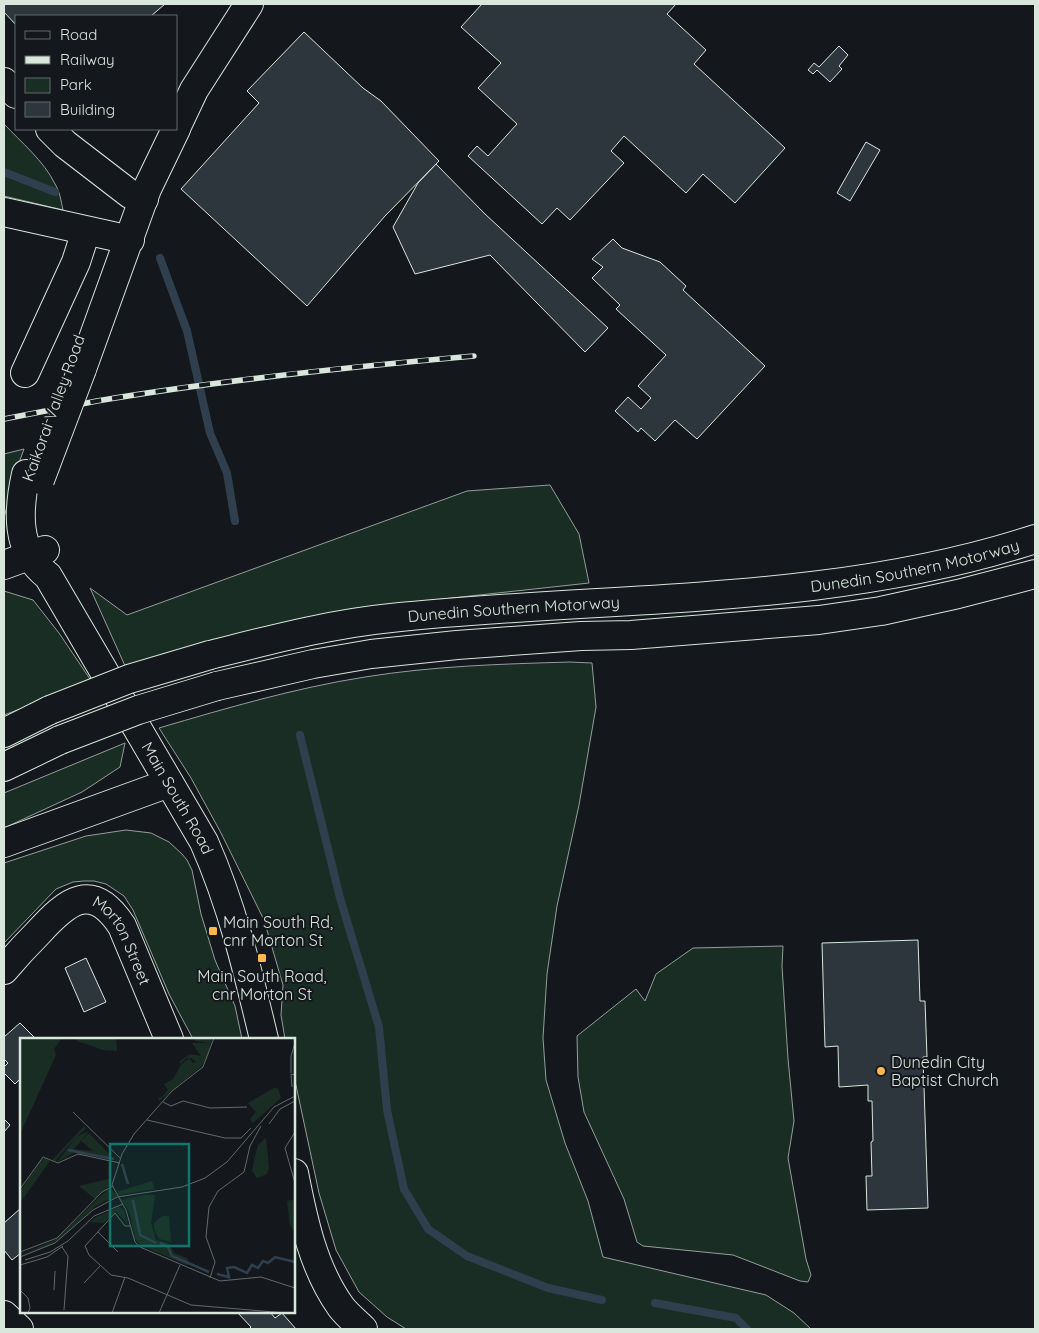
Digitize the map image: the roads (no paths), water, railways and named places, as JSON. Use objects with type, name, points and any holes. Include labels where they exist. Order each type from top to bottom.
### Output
[{"type":"main road","points":[[178,87],[204,42],[230,4]]},
{"type":"main road","name":"Kaikorai Valley Road","points":[[178,124],[194,90],[249,4]]},
{"type":"main road","points":[[4,82],[15,93]]},
{"type":"main road","points":[[51,130],[65,144],[137,196]]},
{"type":"main road","name":"Kaikorai Valley Road","points":[[40,560],[23,537],[20,516],[22,495],[33,477],[123,238],[137,196],[154,130]]},
{"type":"main road","name":"Kaikorai Valley Road","points":[[137,196],[175,130]]},
{"type":"main road","points":[[4,212],[123,238]]},
{"type":"main road","points":[[25,373],[76,262],[86,231]]},
{"type":"main road","name":"Dunedin Southern Motorway","points":[[4,733],[50,710],[129,678],[210,655],[292,635],[389,618],[585,603],[682,599],[805,588],[950,563],[1035,539]]},
{"type":"main road","points":[[4,565],[40,560]]},
{"type":"main road","name":"Main South Road","points":[[40,560],[204,842],[216,868],[245,957],[264,1038]]},
{"type":"main road","name":"Dunedin Southern Motorway","points":[[4,767],[60,740],[138,710],[217,686],[313,664],[372,654],[457,645],[581,636],[630,635],[819,620],[929,600],[1035,574]]},
{"type":"main road","points":[[4,843],[169,783]]},
{"type":"main road","name":"Morton Street","points":[[4,970],[65,906],[78,900],[99,902],[110,910],[122,926],[169,1038]]},
{"type":"main road","points":[[295,1178],[305,1224],[315,1257],[326,1283],[342,1308],[363,1329]]},
{"type":"main road","points":[[4,1315],[18,1329]]},
{"type":"waterway","points":[[4,172],[55,192]]},
{"type":"waterway","points":[[160,258],[187,331],[210,433],[227,473],[235,521]]},
{"type":"waterway","points":[[300,735],[340,898],[379,1027],[387,1110],[404,1189],[428,1229],[467,1256],[548,1288],[602,1300]]},
{"type":"waterway","points":[[655,1303],[736,1318],[747,1329]]},
{"type":"railway","points":[[4,419],[97,401],[238,380],[474,356]]},
{"type":"place","name":"Main South Rd, cnr Morton St","points":[[213,931]]},
{"type":"place","name":"Main South Road, cnr Morton St","points":[[262,958]]},
{"type":"place","name":"Dunedin City Baptist Church","points":[[881,1071]]}]
